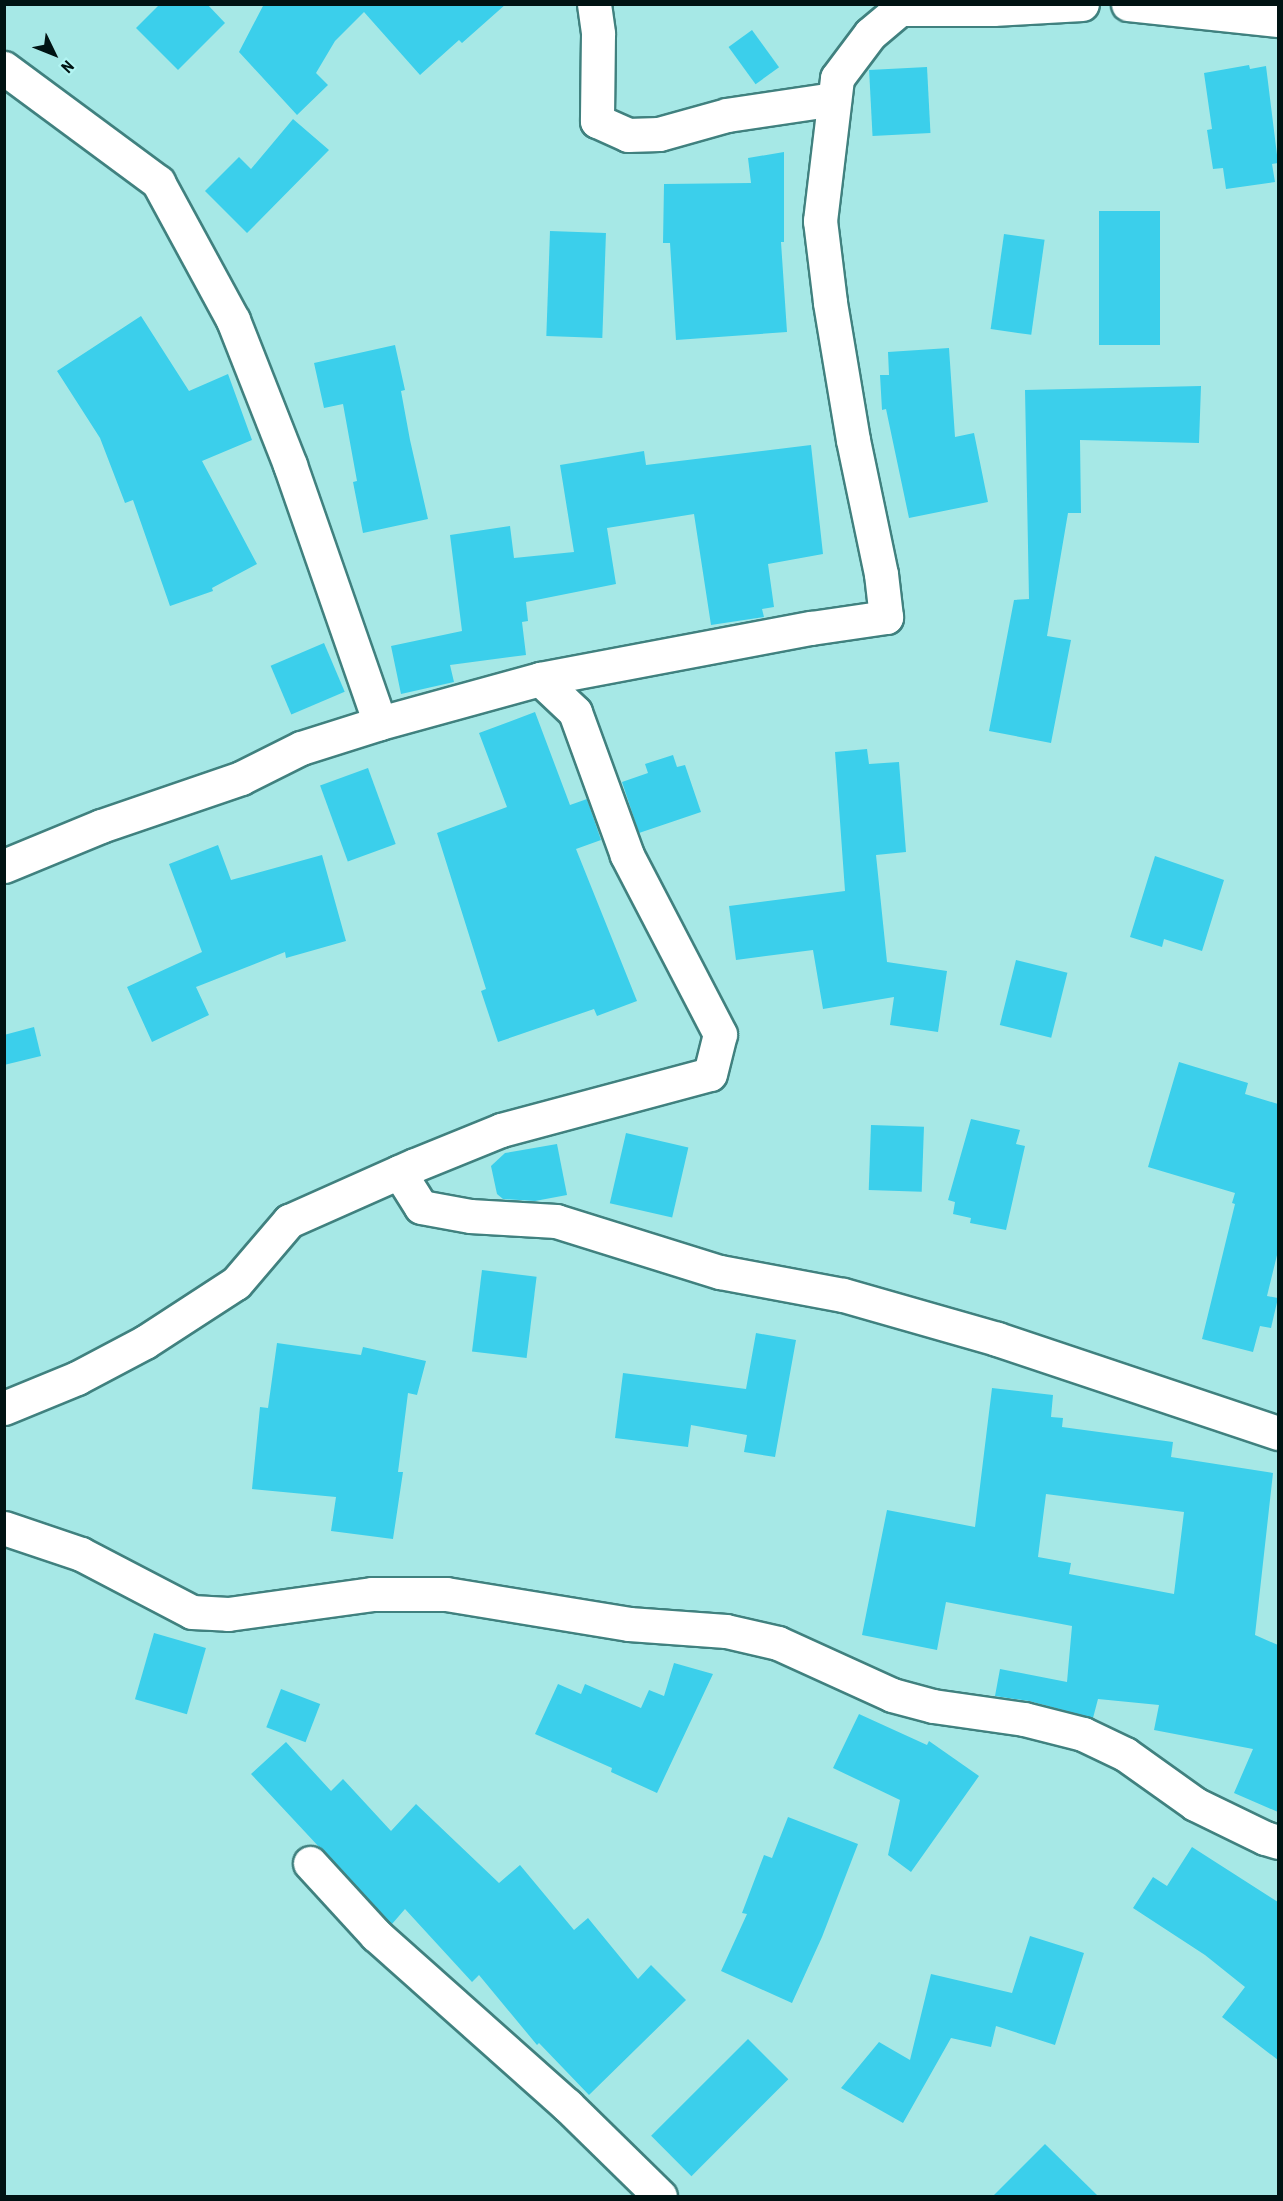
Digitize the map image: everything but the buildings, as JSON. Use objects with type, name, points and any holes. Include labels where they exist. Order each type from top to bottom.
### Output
[{"type":"street","points":[[594,4],[597,34],[597,121],[628,135],[659,134],[727,115],[834,99]]},
{"type":"street","points":[[4,866],[100,826],[241,778],[301,748],[380,723],[540,679],[811,628],[886,617],[881,574],[853,440],[830,302],[820,221],[837,78],[870,34],[900,7],[993,9],[1082,4]]},
{"type":"street","points":[[1128,4],[1278,20]]},
{"type":"street","points":[[4,68],[158,182],[233,320],[290,465],[380,723]]},
{"type":"street","points":[[4,1408],[77,1378],[145,1342],[236,1283],[289,1221],[501,1130],[710,1074],[720,1034],[627,855],[575,712],[540,679]]},
{"type":"street","points":[[399,1172],[422,1207],[470,1216],[556,1221],[720,1272],[843,1295],[997,1339],[1278,1433]]},
{"type":"street","points":[[4,1528],[81,1554],[192,1612],[228,1614],[372,1594],[446,1593],[629,1624],[726,1631],[778,1643],[892,1695],[933,1706],[1024,1719],[1083,1734],[1125,1754],[1195,1804],[1264,1838],[1278,1842]]},
{"type":"street","points":[[310,1863],[376,1935],[567,2105],[660,2196]]}]
